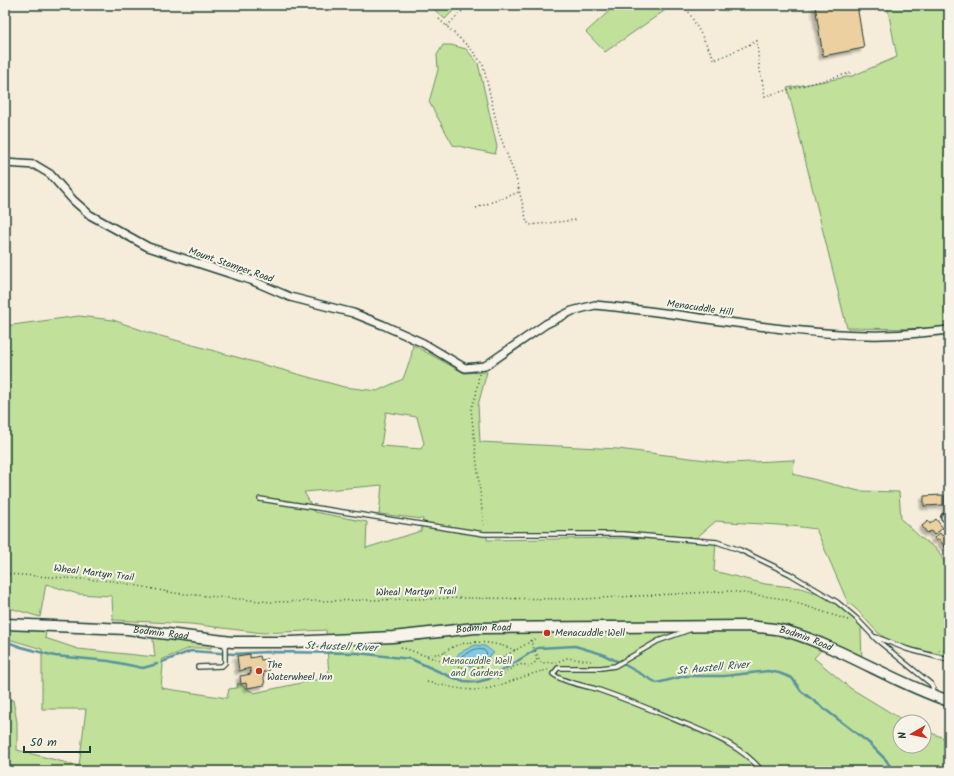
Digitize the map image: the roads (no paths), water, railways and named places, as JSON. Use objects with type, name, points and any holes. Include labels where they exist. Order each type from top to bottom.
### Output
[{"type":"main road","name":"Bodmin Road","points":[[5,624],[127,629],[224,645],[393,637],[475,628],[750,626],[788,631],[822,644],[930,695],[949,701]]},
{"type":"street","name":"Mount Stamper Road","points":[[5,163],[35,165],[50,174],[73,200],[90,215],[148,247],[253,282],[290,297],[353,313],[422,343],[465,368]]},
{"type":"street","name":"Menacuddle Hill","points":[[465,368],[485,366],[546,324],[572,311],[595,305],[815,332],[868,335],[907,334],[949,330]]},
{"type":"lane","points":[[260,499],[484,534],[623,534],[717,542],[740,550],[790,574],[837,602],[874,636],[931,684],[933,688],[930,695]]},
{"type":"lane","points":[[700,626],[658,641],[615,666],[601,668],[558,668],[553,674],[558,678],[588,686],[647,707],[723,740],[738,750],[762,771]]},
{"type":"lane","points":[[874,636],[906,649],[949,660]]},
{"type":"lane","points":[[198,668],[222,666],[225,663],[224,645]]},
{"type":"water","points":[[475,645],[485,646],[494,653],[472,667],[459,662],[456,658],[459,653]]},
{"type":"waterway","name":"St Austell River","points":[[5,641],[55,656],[109,661],[143,668],[157,664]]},
{"type":"waterway","name":"St Austell River","points":[[162,662],[191,651],[234,654],[267,652],[357,653],[411,659],[451,677],[464,681],[477,682],[489,679],[538,648],[575,646],[602,654],[657,683],[685,676],[724,676],[768,671],[792,678],[801,691],[869,743],[886,760],[893,771]]},
{"type":"place","name":"Menacuddle Well","points":[[547,633]]},
{"type":"place","name":"The Waterwheel Inn","points":[[259,671]]},
{"type":"park label","name":"Menacuddle Well and Gardens","points":[[477,666]]}]
